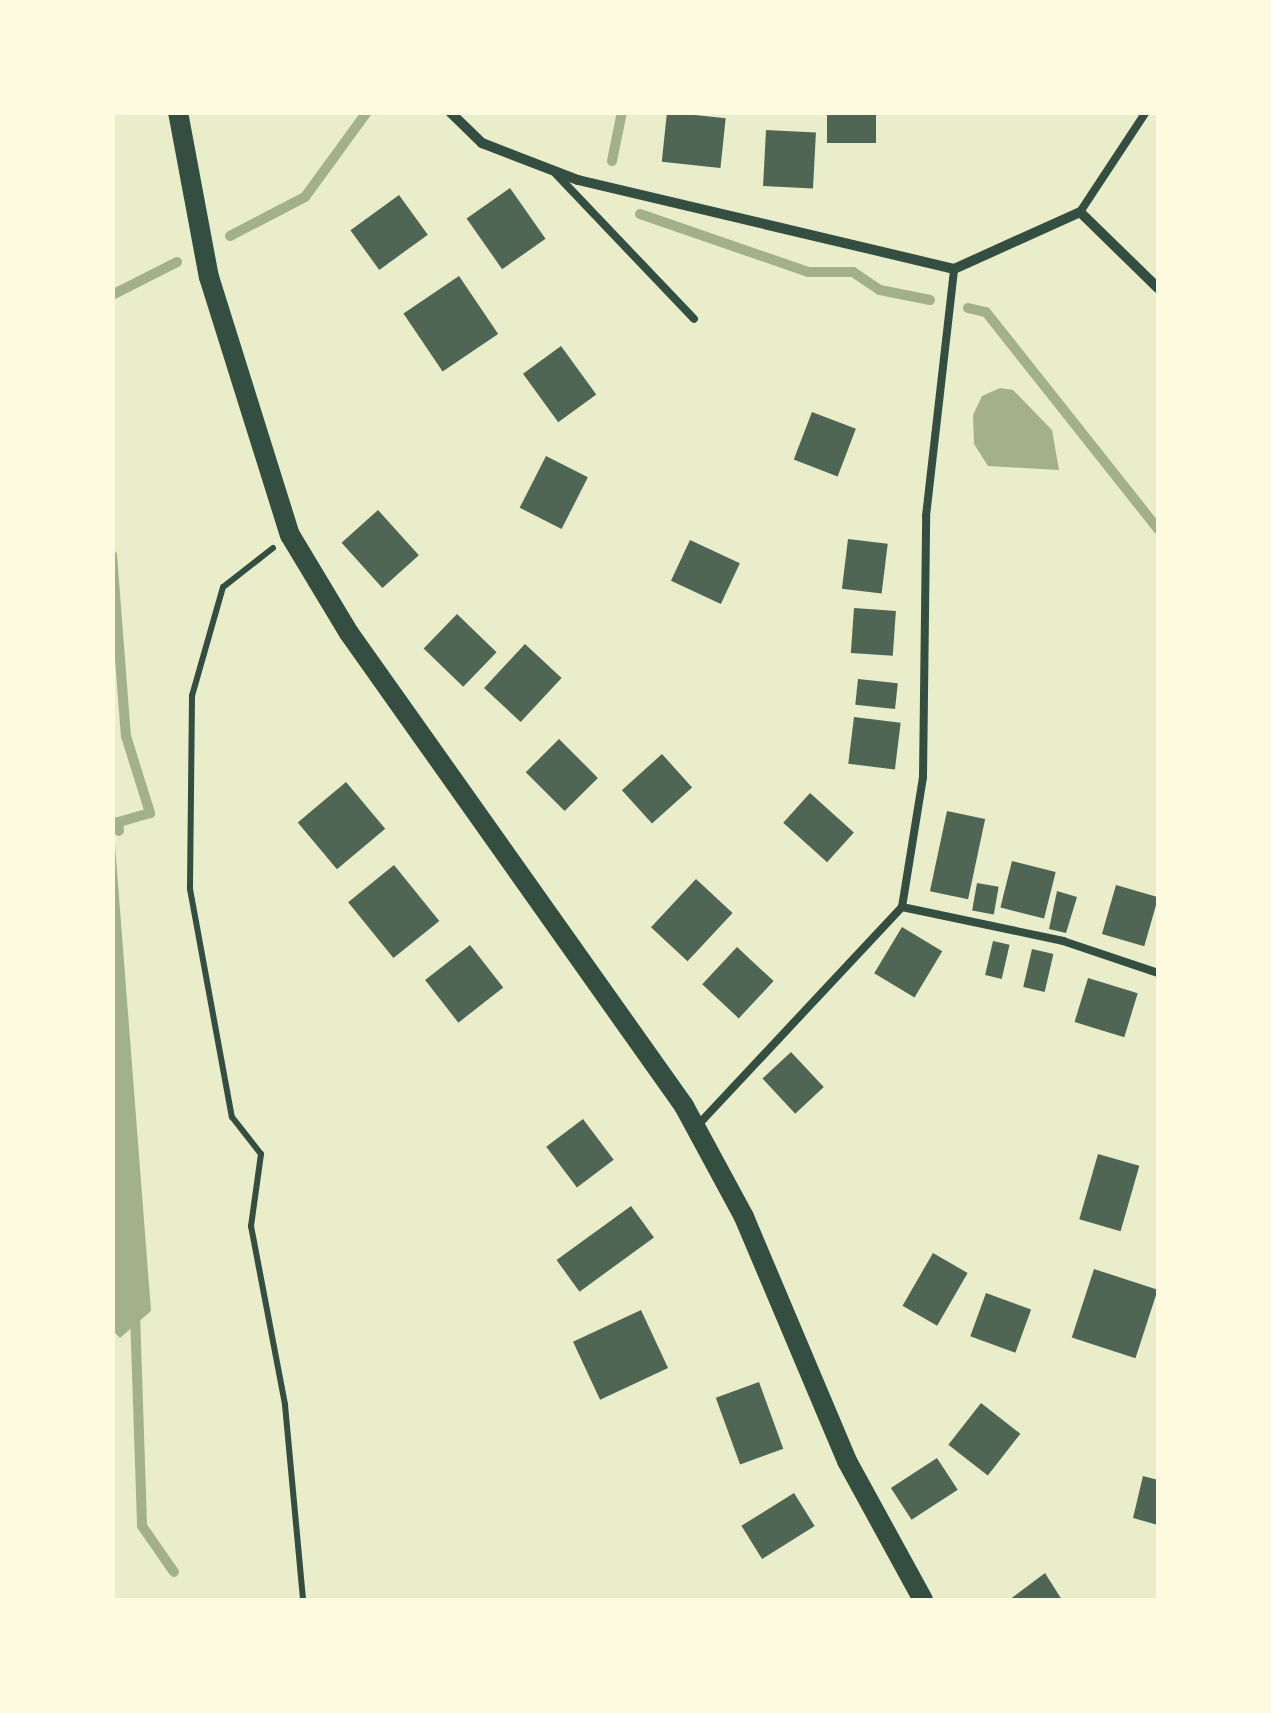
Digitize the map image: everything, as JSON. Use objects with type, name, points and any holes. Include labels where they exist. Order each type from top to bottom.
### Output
[{"type":"main road","points":[[178,112],[209,277],[290,535],[695,1128],[744,1217],[847,1461],[923,1600]]},
{"type":"street","points":[[450,112],[482,143],[550,169],[954,269],[1080,212],[1158,288]]},
{"type":"lane","points":[[1080,212],[1146,112]]},
{"type":"lane","points":[[550,169],[694,319]]},
{"type":"lane","points":[[695,1128],[902,907],[923,777],[926,516],[954,269]]},
{"type":"lane","points":[[902,907],[1064,941],[1158,972]]},
{"type":"path","points":[[290,535],[224,588],[192,696],[190,889],[232,1117],[260,1154],[251,1226],[285,1404],[303,1600]]},
{"type":"shaded area","points":[[1000,388],[1013,390],[1052,430],[1059,470],[988,466],[974,444],[973,415],[982,396]]},
{"type":"shaded area","points":[[113,819],[151,1311],[120,1338],[112,1330]]},
{"type":"building","points":[[667,112],[726,118],[720,168],[662,162]]},
{"type":"building","points":[[827,112],[876,112],[876,143],[827,143]]},
{"type":"building","points":[[766,130],[816,133],[813,189],[763,186]]},
{"type":"building","points":[[510,188],[546,239],[502,269],[467,218]]},
{"type":"building","points":[[399,195],[428,235],[379,270],[350,230]]},
{"type":"building","points":[[459,276],[498,334],[443,371],[403,313]]},
{"type":"building","points":[[561,346],[596,395],[558,422],[523,374]]},
{"type":"building","points":[[812,412],[856,429],[838,476],[794,460]]},
{"type":"building","points":[[546,456],[588,477],[562,529],[520,508]]},
{"type":"building","points":[[378,510],[419,555],[382,588],[342,543]]},
{"type":"building","points":[[848,539],[888,544],[882,594],[842,589]]},
{"type":"building","points":[[690,540],[740,563],[721,604],[671,581]]},
{"type":"building","points":[[854,608],[896,611],[893,656],[851,653]]},
{"type":"building","points":[[457,614],[497,652],[463,687],[424,649]]},
{"type":"building","points":[[525,644],[562,678],[521,722],[484,688]]},
{"type":"building","points":[[858,679],[898,683],[895,709],[855,705]]},
{"type":"building","points":[[854,717],[901,723],[895,769],[848,764]]},
{"type":"building","points":[[559,739],[598,778],[565,811],[526,772]]},
{"type":"building","points":[[662,754],[692,787],[652,824],[622,790]]},
{"type":"building","points":[[346,782],[385,829],[337,869],[298,822]]},
{"type":"building","points":[[810,793],[854,832],[827,862],[783,823]]},
{"type":"building","points":[[947,811],[985,819],[968,899],[930,891]]},
{"type":"building","points":[[1012,861],[1056,872],[1044,918],[1000,908]]},
{"type":"building","points":[[394,865],[439,921],[393,958],[348,902]]},
{"type":"building","points":[[696,879],[733,913],[688,961],[651,927]]},
{"type":"building","points":[[977,883],[999,887],[994,914],[972,911]]},
{"type":"building","points":[[1116,885],[1158,897],[1144,946],[1102,934]]},
{"type":"building","points":[[1057,891],[1077,897],[1066,933],[1049,929]]},
{"type":"building","points":[[902,927],[942,951],[914,997],[874,973]]},
{"type":"building","points":[[993,941],[1010,945],[1002,979],[985,975]]},
{"type":"building","points":[[470,945],[503,988],[458,1023],[425,980]]},
{"type":"building","points":[[737,947],[774,981],[739,1018],[702,984]]},
{"type":"building","points":[[1032,949],[1053,954],[1045,992],[1023,987]]},
{"type":"building","points":[[1088,978],[1138,993],[1124,1037],[1075,1022]]},
{"type":"building","points":[[791,1052],[824,1087],[795,1114],[762,1079]]},
{"type":"building","points":[[583,1119],[614,1160],[577,1187],[546,1147]]},
{"type":"building","points":[[1098,1154],[1139,1166],[1121,1231],[1079,1219]]},
{"type":"building","points":[[631,1206],[654,1238],[579,1292],[557,1260]]},
{"type":"building","points":[[933,1253],[968,1273],[937,1326],[902,1306]]},
{"type":"building","points":[[1094,1269],[1158,1290],[1135,1358],[1072,1337]]},
{"type":"building","points":[[986,1293],[1031,1309],[1015,1353],[970,1336]]},
{"type":"building","points":[[641,1310],[668,1368],[600,1400],[573,1342]]},
{"type":"building","points":[[759,1382],[783,1449],[740,1464],[716,1398]]},
{"type":"building","points":[[981,1403],[1020,1434],[988,1476],[948,1445]]},
{"type":"building","points":[[937,1458],[958,1490],[912,1520],[891,1488]]},
{"type":"building","points":[[1143,1476],[1158,1480],[1158,1525],[1133,1518]]},
{"type":"building","points":[[794,1493],[815,1526],[762,1559],[741,1526]]},
{"type":"building","points":[[1045,1573],[1062,1600],[1009,1600]]},
{"type":"waterway","points":[[230,236],[305,197],[367,112]]},
{"type":"waterway","points":[[612,161],[622,112]]},
{"type":"waterway","points":[[640,214],[808,272],[853,272],[880,290],[930,300]]},
{"type":"waterway","points":[[112,295],[177,262]]},
{"type":"waterway","points":[[968,308],[986,312],[1158,529]]},
{"type":"waterway","points":[[112,555],[126,736],[150,813],[118,822],[119,831]]},
{"type":"waterway","points":[[135,1313],[142,1526],[174,1572]]}]
